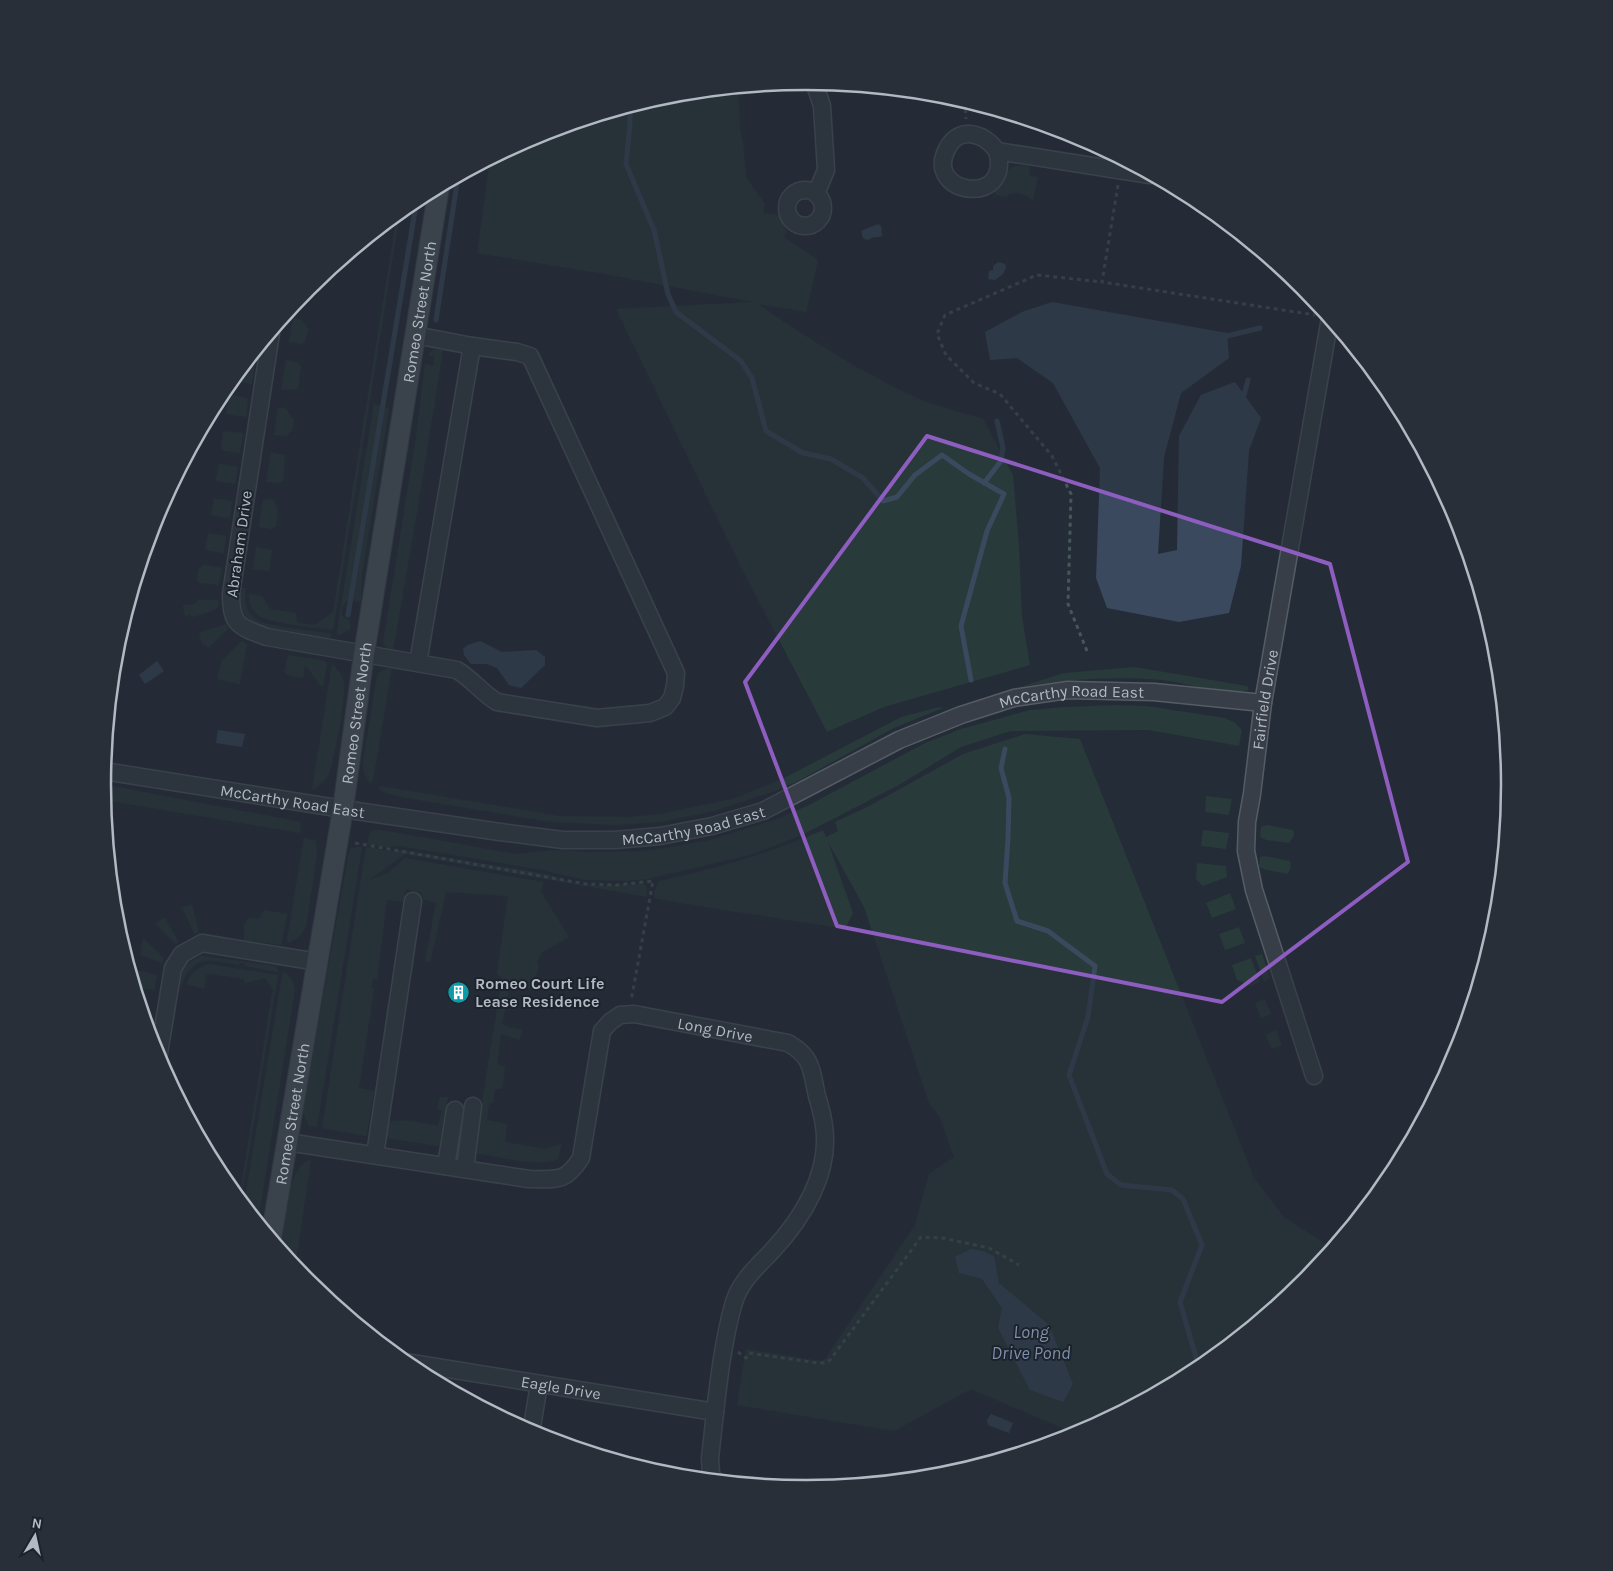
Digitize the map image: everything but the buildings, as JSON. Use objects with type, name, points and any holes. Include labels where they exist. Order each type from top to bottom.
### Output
[{"type":"main road","name":"Romeo Street North","points":[[272,1230],[318,962],[364,654],[438,196]]},
{"type":"street","points":[[816,194],[826,170],[822,106],[817,90]]},
{"type":"street","points":[[997,150],[1133,172]]},
{"type":"street","name":"Fairfield Drive","points":[[1314,1076],[1254,890],[1246,851],[1247,822],[1263,703],[1324,322]]},
{"type":"street","points":[[415,335],[472,346],[418,663]]},
{"type":"street","name":"Abraham Drive","points":[[269,345],[231,594],[231,609],[235,620],[247,630],[267,637],[457,670],[470,678],[486,695],[497,702],[597,718],[650,713],[665,707],[672,698],[676,672],[530,356],[517,352],[472,346]]},
{"type":"street","name":"McCarthy Road East","points":[[111,772],[342,809],[562,840],[615,840],[660,836],[712,826],[763,811],[900,740],[961,715],[1014,698],[1068,690],[1154,692],[1263,703]]},
{"type":"street","points":[[375,1155],[413,900]]},
{"type":"street","points":[[161,1043],[173,968],[182,954],[202,943],[318,962]]},
{"type":"street","name":"Long Drive","points":[[287,1142],[530,1179],[562,1178],[568,1174],[581,1158],[602,1031],[620,1015],[634,1014],[788,1043],[800,1049],[808,1059],[825,1127],[822,1168],[807,1204],[788,1233],[748,1274],[735,1300],[715,1412],[710,1474]]},
{"type":"street","points":[[465,1169],[473,1106]]},
{"type":"street","points":[[446,1166],[455,1110]]},
{"type":"street","name":"Eagle Drive","points":[[421,1365],[715,1412]]},
{"type":"street","points":[[532,1424],[539,1384]]},
{"type":"path","points":[[1102,282],[1118,183],[1122,170]]},
{"type":"path","points":[[1087,651],[1068,604],[1071,494],[1052,456],[1000,394],[974,383],[946,355],[937,334],[945,315],[1037,275],[1102,282],[1319,316]]},
{"type":"path","points":[[337,840],[586,884],[617,886],[653,881],[631,997],[634,1014]]},
{"type":"path","points":[[726,1343],[746,1358],[749,1353],[825,1363],[830,1360],[921,1237],[943,1238],[989,1248],[1019,1265]]},
{"type":"highlighted area","points":[[927,436],[1330,564],[1408,862],[1222,1002],[837,926],[745,682]]},
{"type":"shaded area","points":[[737,94],[746,177],[765,204],[763,213],[780,215],[787,232],[784,237],[818,260],[806,312],[758,304],[835,354],[896,388],[941,407],[983,419],[1013,475],[1022,616],[1030,665],[884,707],[827,732],[741,567],[616,309],[753,302],[599,273],[477,253],[489,167],[540,143],[626,114],[671,103]]},
{"type":"shaded area","points":[[1016,166],[1029,166],[1030,176],[1038,177],[1033,200],[1019,193],[1009,194],[1007,197],[997,195],[992,190],[1004,173]]},
{"type":"shaded area","points":[[398,223],[333,630],[285,623],[261,617],[253,610],[249,601],[249,594],[262,596],[270,609],[296,613],[297,623],[315,625],[333,612],[395,225]]},
{"type":"shaded area","points":[[293,318],[302,320],[308,329],[305,342],[301,344],[289,342]]},
{"type":"shaded area","points":[[434,350],[443,350],[393,650],[386,647],[383,642],[416,438],[425,364],[434,366],[434,356],[427,355]]},
{"type":"shaded area","points":[[286,360],[297,362],[301,366],[298,389],[281,390]]},
{"type":"shaded area","points":[[253,365],[255,365],[252,384],[240,382]]},
{"type":"shaded area","points":[[231,394],[248,398],[246,417],[226,414],[228,399]]},
{"type":"shaded area","points":[[374,404],[389,408],[362,573],[361,600],[357,602],[351,599],[343,606],[342,616],[349,620],[351,628],[338,636],[337,629],[339,628],[338,624]]},
{"type":"shaded area","points":[[278,407],[285,408],[294,420],[292,430],[286,436],[274,435]]},
{"type":"shaded area","points":[[223,431],[243,433],[240,453],[221,450]]},
{"type":"shaded area","points":[[271,452],[283,455],[285,459],[283,481],[276,483],[266,482]]},
{"type":"shaded area","points":[[219,464],[238,467],[235,484],[216,481]]},
{"type":"shaded area","points":[[214,498],[232,501],[230,518],[211,515]]},
{"type":"shaded area","points":[[263,499],[273,500],[278,511],[276,526],[271,529],[259,527]]},
{"type":"shaded area","points":[[208,533],[226,536],[224,553],[205,550]]},
{"type":"shaded area","points":[[256,547],[272,550],[269,571],[253,569]]},
{"type":"shaded area","points":[[203,565],[222,568],[219,585],[197,581],[198,570]]},
{"type":"shaded area","points":[[241,588],[246,588],[246,604],[254,618],[269,624],[332,634],[330,638],[261,626],[253,622],[242,610],[240,600]]},
{"type":"shaded area","points":[[198,600],[218,600],[219,605],[215,610],[193,617],[190,614],[185,617],[183,605],[195,604]]},
{"type":"shaded area","points":[[226,624],[229,628],[208,648],[202,644],[199,633]]},
{"type":"shaded area","points":[[242,641],[247,644],[240,684],[217,679],[222,660]]},
{"type":"shaded area","points":[[288,655],[325,661],[327,665],[323,685],[321,686],[305,665],[303,678],[287,675],[284,672]]},
{"type":"shaded area","points":[[332,664],[341,674],[344,683],[341,720],[330,772],[319,786],[312,790]]},
{"type":"shaded area","points":[[392,667],[373,780],[370,784],[364,773],[363,761],[377,676],[381,671]]},
{"type":"shaded area","points":[[1135,667],[1247,686],[1249,690],[1229,691],[1162,680],[1126,678],[1073,680],[1020,687],[1064,673]]},
{"type":"shaded area","points":[[1115,705],[1147,706],[1225,718],[1234,722],[1242,730],[1239,746],[1148,730],[1011,731],[961,747],[899,785],[802,835],[750,855],[646,879],[624,881],[585,880],[542,870],[400,846],[387,847],[367,844],[370,833],[373,830],[515,854],[554,850],[589,852],[639,851],[710,840],[777,819],[809,805],[925,743],[961,729],[1030,710]]},
{"type":"shaded area","points":[[939,707],[943,708],[894,728],[800,780],[775,791],[714,811],[660,822],[617,825],[550,822],[424,801],[392,795],[379,790],[380,786],[560,816],[628,817],[660,814],[736,798],[784,778],[901,717]]},
{"type":"shaded area","points":[[1025,734],[1080,739],[1254,1178],[1284,1217],[1328,1245],[1265,1308],[1193,1364],[1154,1388],[1067,1430],[971,1389],[894,1431],[737,1405],[746,1349],[820,1361],[825,1359],[915,1225],[929,1174],[954,1157],[939,1116],[929,1103],[864,907],[828,842],[853,913],[845,929],[654,898],[654,892],[659,881],[742,860],[823,830],[826,837],[838,831],[835,822],[869,806],[963,754]]},
{"type":"shaded area","points":[[111,786],[301,822],[300,833],[111,801]]},
{"type":"shaded area","points":[[1206,796],[1232,799],[1229,815],[1205,812]]},
{"type":"shaded area","points":[[1267,825],[1293,830],[1294,836],[1289,843],[1266,840],[1260,837],[1261,827]]},
{"type":"shaded area","points":[[1203,830],[1229,833],[1226,849],[1201,846]]},
{"type":"shaded area","points":[[304,838],[316,841],[317,855],[306,926],[300,936],[289,943],[287,940]]},
{"type":"shaded area","points":[[362,847],[317,1127],[309,1126],[303,1112],[304,1104],[349,852],[351,848]]},
{"type":"shaded area","points":[[366,847],[390,851],[402,850],[529,871],[550,875],[573,883],[596,886],[646,884],[647,897],[405,854],[369,880],[388,873],[405,858],[543,882],[541,892],[569,937],[542,952],[537,962],[539,967],[530,989],[510,984],[502,1024],[522,1030],[519,1040],[501,1034],[497,1064],[505,1067],[502,1089],[495,1089],[493,1103],[489,1103],[487,1120],[507,1124],[505,1142],[545,1149],[562,1144],[558,1159],[528,1162],[474,1153],[502,978],[497,974],[508,896],[446,892],[430,963],[425,961],[436,903],[424,900],[421,892],[406,889],[403,902],[387,900],[377,979],[373,979],[371,988],[374,989],[359,1088],[374,1091],[367,1133],[366,1136],[322,1128]]},
{"type":"shaded area","points":[[1265,856],[1290,861],[1291,867],[1288,874],[1259,867],[1260,857]]},
{"type":"shaded area","points":[[1197,863],[1226,866],[1227,877],[1203,886],[1196,879]]},
{"type":"shaded area","points":[[1230,893],[1236,909],[1212,918],[1206,903]]},
{"type":"shaded area","points":[[192,904],[199,933],[195,934],[182,908]]},
{"type":"shaded area","points":[[264,910],[287,914],[281,945],[244,940],[244,925],[249,918],[259,919]]},
{"type":"shaded area","points":[[164,917],[179,942],[176,944],[155,924]]},
{"type":"shaded area","points":[[1239,927],[1245,943],[1225,950],[1219,934]]},
{"type":"shaded area","points":[[143,938],[164,958],[162,963],[140,955]]},
{"type":"shaded area","points":[[1262,954],[1270,977],[1264,982],[1255,956]]},
{"type":"shaded area","points":[[202,956],[276,966],[278,972],[245,966],[245,963],[239,963],[239,965],[204,961],[191,968],[181,986],[177,985],[185,967]]},
{"type":"shaded area","points":[[1251,958],[1260,982],[1250,986],[1237,980],[1232,965]]},
{"type":"shaded area","points":[[209,964],[278,975],[242,1192],[241,1189],[272,993],[274,992],[265,978],[245,983],[243,979],[211,974],[206,975],[204,989],[187,984],[190,976],[201,967]]},
{"type":"shaded area","points":[[136,970],[157,975],[154,990],[142,988]]},
{"type":"shaded area","points":[[284,971],[292,980],[295,989],[259,1214],[245,1196]]},
{"type":"shaded area","points":[[1265,999],[1271,1014],[1261,1018],[1255,1003]]},
{"type":"shaded area","points":[[1276,1030],[1282,1045],[1272,1049],[1266,1035]]},
{"type":"shaded area","points":[[440,1097],[448,1097],[439,1146],[386,1138],[388,1126],[393,1121],[438,1126],[442,1110],[437,1108]]},
{"type":"shaded area","points":[[311,1160],[296,1257],[282,1241],[291,1185],[296,1173],[303,1164]]},
{"type":"water","points":[[878,224],[881,226],[882,236],[867,240],[863,238],[861,231]]},
{"type":"water","points":[[998,262],[1005,264],[1006,267],[1003,274],[995,280],[988,279],[989,271],[993,270],[993,266]]},
{"type":"water","points":[[1052,302],[1227,333],[1229,358],[1181,393],[1164,457],[1158,554],[1177,550],[1179,436],[1201,395],[1235,382],[1261,418],[1249,450],[1241,566],[1229,613],[1179,622],[1107,608],[1096,578],[1100,468],[1053,383],[1017,358],[990,360],[985,332],[1022,312]]},
{"type":"water","points":[[480,641],[502,652],[536,650],[545,657],[545,665],[521,688],[509,685],[497,668],[487,664],[471,664],[464,655],[463,649]]},
{"type":"water","points":[[157,661],[164,671],[145,684],[139,675]]},
{"type":"water","points":[[218,730],[245,734],[242,747],[216,743]]},
{"type":"water","name":"Long Drive Pond","points":[[971,1249],[983,1251],[994,1256],[999,1283],[1049,1325],[1073,1384],[1063,1402],[1030,1390],[998,1328],[1002,1308],[982,1279],[959,1273],[955,1257]]},
{"type":"water","points":[[991,1414],[1013,1423],[1009,1433],[988,1425],[987,1420]]},
{"type":"waterway","points":[[630,113],[626,164],[654,230],[668,294],[676,312],[741,361],[752,378],[766,431],[803,453],[831,459],[863,478],[883,501],[897,497],[915,475],[942,455],[969,474],[1004,494],[987,531],[961,626],[971,680]]},
{"type":"waterway","points":[[436,320],[457,184]]},
{"type":"waterway","points":[[348,615],[415,211]]},
{"type":"waterway","points":[[1227,336],[1260,328]]},
{"type":"waterway","points":[[1244,395],[1248,380]]},
{"type":"waterway","points":[[984,483],[1001,461],[1003,448],[997,421]]},
{"type":"waterway","points":[[1005,749],[1001,768],[1009,798],[1005,883],[1017,921],[1048,931],[1095,966],[1088,1017],[1069,1075],[1107,1174],[1121,1185],[1172,1190],[1183,1199],[1202,1245],[1180,1302],[1197,1361]]},
{"type":"place","name":"Romeo Court Life Lease Residence","points":[[459,992]]}]
